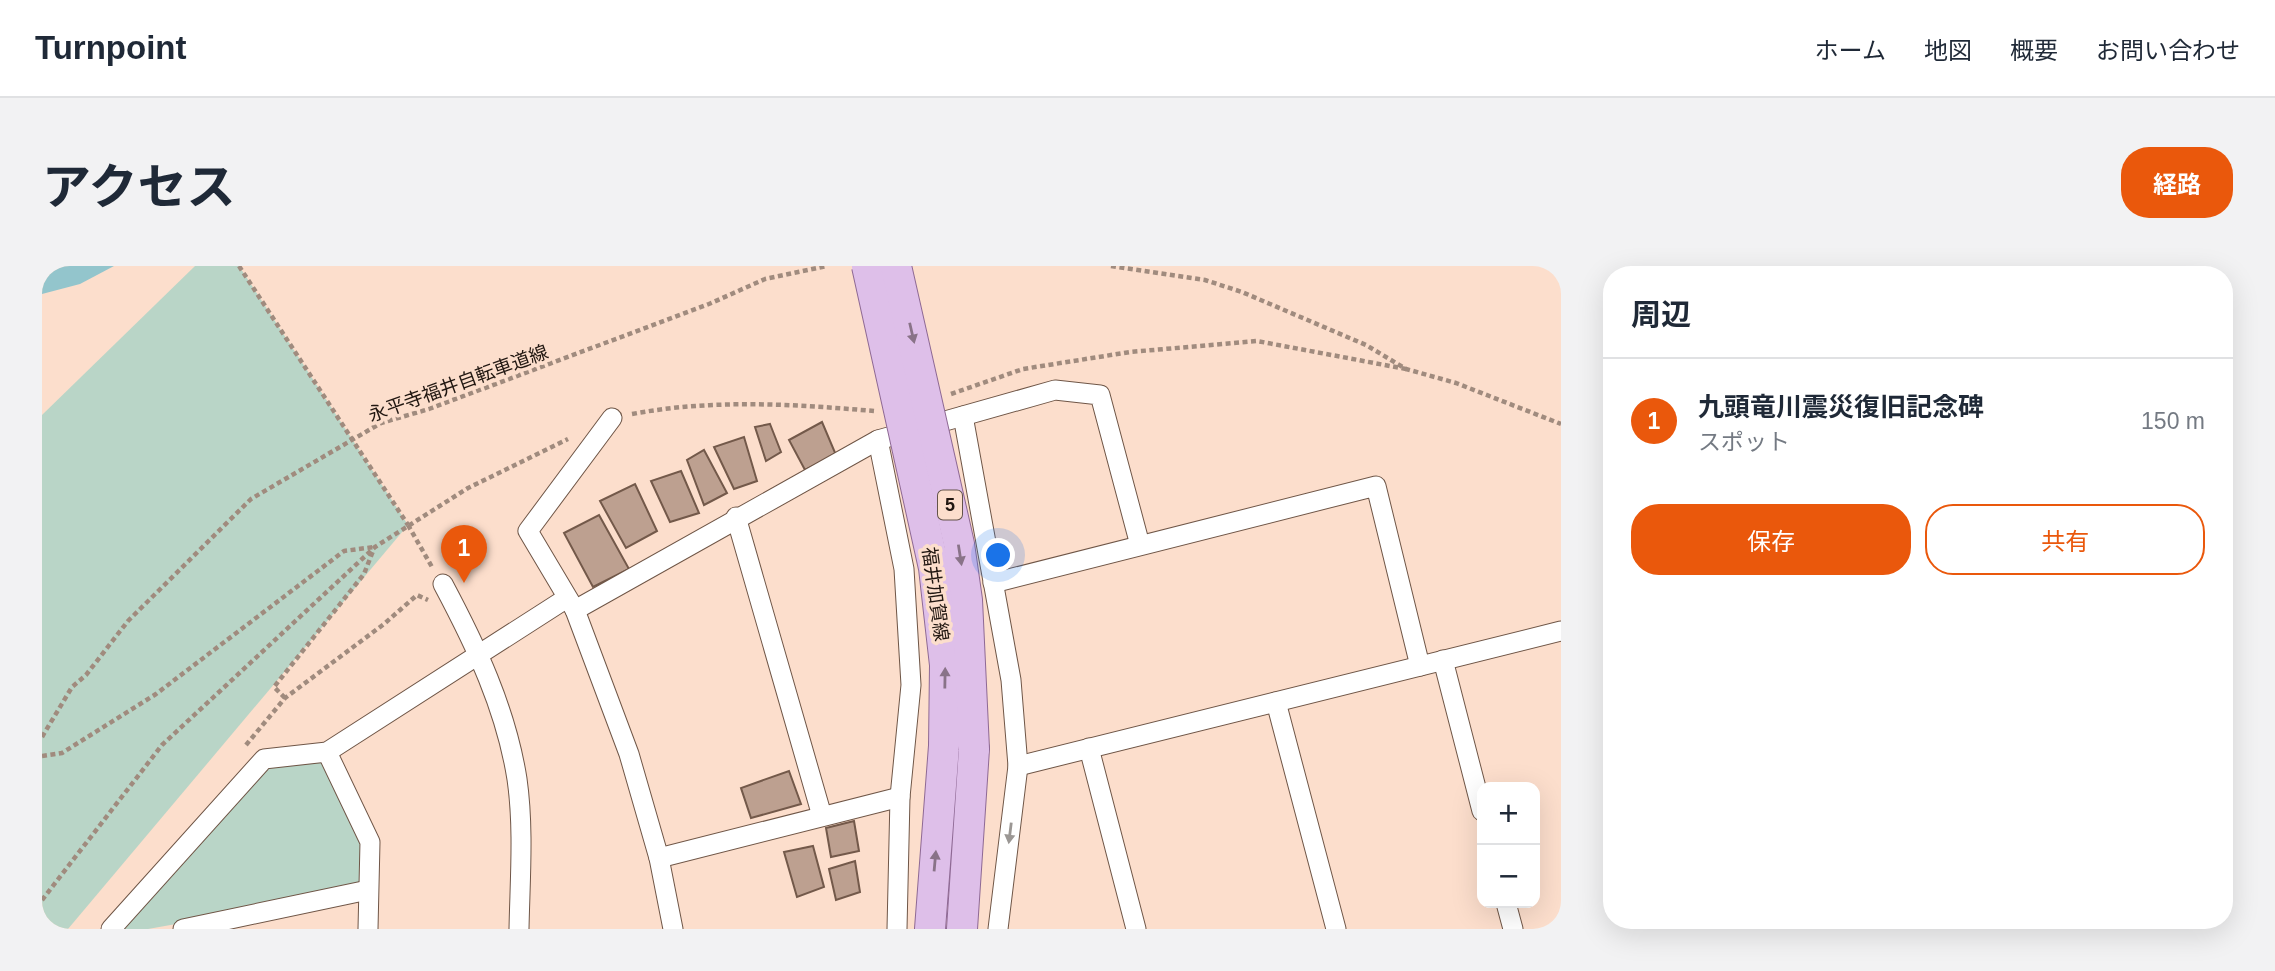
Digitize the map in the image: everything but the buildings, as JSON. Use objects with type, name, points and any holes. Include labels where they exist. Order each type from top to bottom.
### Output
[{"type":"main road","name":"福井加賀線","points":[[867,266],[934,568],[945,665],[944,746],[930,929]]},
{"type":"main road","name":"福井加賀線","points":[[896,266],[958,544],[967,600],[974,749],[962,929]]},
{"type":"street","points":[[111,929],[264,759],[327,752],[480,654],[878,440],[1055,390],[1100,395],[1140,545]]},
{"type":"street","points":[[963,416],[1011,680],[1018,766],[998,929]]},
{"type":"street","points":[[612,418],[528,531],[571,604],[629,754],[659,858],[673,929]]},
{"type":"street","points":[[878,440],[904,569],[911,673],[900,797],[897,929]]},
{"type":"street","points":[[993,583],[1376,486],[1420,666]]},
{"type":"street","points":[[736,517],[822,816]]},
{"type":"street","points":[[443,584],[480,654],[506,728],[517,779],[521,833],[519,929]]},
{"type":"street","points":[[1018,766],[1561,631]]},
{"type":"street","points":[[1443,660],[1477,792]]},
{"type":"street","points":[[1276,702],[1336,929]]},
{"type":"street","points":[[1089,748],[1136,929]]},
{"type":"street","points":[[327,752],[370,842],[368,929]]},
{"type":"street","points":[[659,858],[900,797]]},
{"type":"street","points":[[183,929],[369,890]]},
{"type":"street","points":[[1507,908],[1513,929]]},
{"type":"path","points":[[239,266],[408,525],[443,584]]},
{"type":"path","name":"永平寺福井自転車道線","points":[[42,737],[72,687],[86,675],[128,621],[251,499],[381,423],[429,409],[709,304],[765,279],[827,266]]},
{"type":"path","points":[[1111,266],[1205,280],[1242,292],[1366,345],[1406,369],[1456,383],[1561,424]]},
{"type":"path","points":[[42,900],[162,745],[375,547],[408,525]]},
{"type":"path","points":[[285,698],[274,687],[364,574],[375,547]]},
{"type":"path","points":[[42,756],[62,753],[156,694],[344,551],[375,547]]},
{"type":"path","points":[[240,751],[285,698],[384,624],[417,595],[438,604]]},
{"type":"green space","points":[[195,266],[239,266],[408,525],[68,929],[42,929],[42,415]]},
{"type":"green space","points":[[327,752],[370,842],[368,890],[148,929],[112,929],[267,764]]},
{"type":"water","points":[[42,266],[114,266],[80,284],[42,294]]},
{"type":"place","name":"九頭竜川震災復旧記念碑","points":[[464,583]]}]
